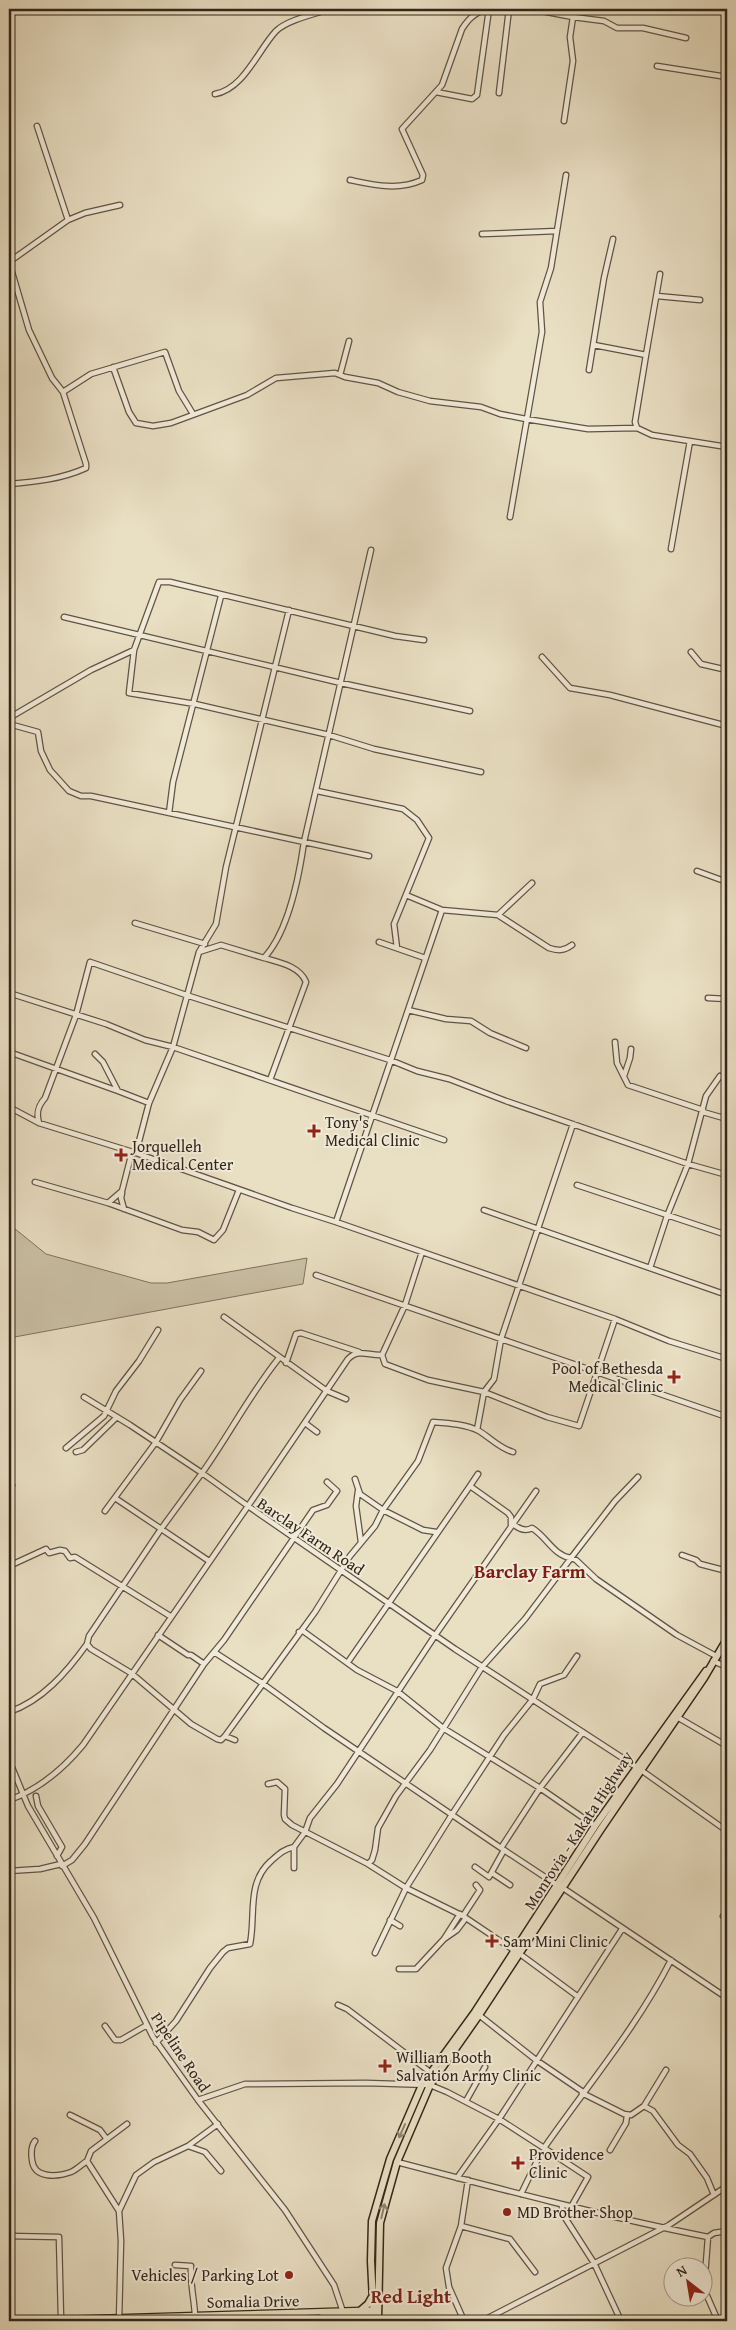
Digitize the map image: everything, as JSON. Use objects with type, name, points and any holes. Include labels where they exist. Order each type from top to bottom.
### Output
[{"type":"highway","name":"Monrovia - Kakata Highway","points":[[375,2316],[372,2221],[390,2159],[422,2085],[517,1952],[638,1768],[727,1639]]},
{"type":"highway","name":"Monrovia - Kakata Highway","points":[[560,1887],[595,1826],[677,1716],[704,1678],[708,1668]]},
{"type":"highway","name":"Monrovia - Kakata Highway","points":[[375,2316],[380,2223],[397,2162],[430,2085],[478,2015],[517,1952]]},
{"type":"highway","points":[[360,2313],[373,2296]]},
{"type":"highway","points":[[360,2313],[375,2316]]},
{"type":"main road","name":"Somalia Drive","points":[[131,2321],[360,2313],[375,2316]]},
{"type":"main road","name":"Somalia Drive","points":[[9,2321],[119,2319],[195,2315],[343,2314]]},
{"type":"street","points":[[215,94],[223,93],[236,83],[277,30],[289,23],[330,9]]},
{"type":"street","points":[[350,180],[382,187],[405,185],[422,180],[423,174],[402,129],[442,85],[462,29],[472,15],[487,9],[477,95],[472,99],[436,92]]},
{"type":"street","points":[[499,93],[509,9]]},
{"type":"street","points":[[531,9],[604,21],[618,28],[643,28],[686,38]]},
{"type":"street","points":[[564,121],[573,60],[570,37],[573,17]]},
{"type":"street","points":[[657,66],[727,77]]},
{"type":"street","points":[[37,126],[68,220]]},
{"type":"street","points":[[510,516],[542,332],[540,302],[552,268],[566,175]]},
{"type":"street","points":[[9,484],[37,482],[86,468],[83,450],[63,392],[52,378],[29,330],[9,262],[68,220],[85,213],[120,205]]},
{"type":"street","points":[[482,234],[557,231]]},
{"type":"street","points":[[589,370],[604,278],[613,239]]},
{"type":"street","points":[[637,428],[635,422],[660,274]]},
{"type":"street","points":[[657,296],[700,300]]},
{"type":"street","points":[[340,375],[349,341]]},
{"type":"street","points":[[594,345],[646,355]]},
{"type":"street","points":[[63,392],[91,374],[165,352],[179,391],[193,414]]},
{"type":"street","points":[[113,367],[129,412],[136,422],[153,426],[247,395],[276,378],[326,372],[378,383],[398,392],[430,401],[481,407],[500,414],[526,419],[588,429],[637,428],[652,436],[727,447]]},
{"type":"street","points":[[671,549],[690,441]]},
{"type":"street","points":[[264,958],[274,948],[298,883],[304,842],[370,550]]},
{"type":"street","points":[[424,640],[221,596],[170,582],[159,582],[134,650],[129,693],[195,704],[329,735],[374,749],[481,772]]},
{"type":"street","points":[[169,814],[173,782],[195,704],[221,596]]},
{"type":"street","points":[[124,1210],[121,1198],[122,1191],[149,1102],[173,1047],[199,952],[216,924],[226,867],[289,610]]},
{"type":"street","points":[[64,617],[341,683],[470,711]]},
{"type":"street","points":[[9,718],[91,670],[134,650]]},
{"type":"street","points":[[691,652],[701,664],[727,670]]},
{"type":"street","points":[[542,657],[570,688],[610,695],[727,726]]},
{"type":"street","points":[[9,724],[38,732],[45,761],[50,770],[69,791],[81,796],[91,796],[370,856]]},
{"type":"street","points":[[316,791],[403,809],[417,820],[428,838],[394,924],[397,948]]},
{"type":"street","points":[[697,871],[727,882]]},
{"type":"street","points":[[498,914],[532,883]]},
{"type":"street","points":[[406,895],[442,910],[498,914],[549,948],[557,950],[567,949],[572,945]]},
{"type":"street","points":[[336,1222],[442,910]]},
{"type":"street","points":[[135,923],[204,944]]},
{"type":"street","points":[[378,942],[425,958]]},
{"type":"street","points":[[199,952],[221,945],[292,967],[304,977],[306,982],[303,994],[270,1080]]},
{"type":"street","points":[[39,1123],[37,1116],[39,1104],[44,1098],[76,1015],[90,962],[186,995],[390,1060],[417,1071],[449,1079],[688,1164],[727,1175]]},
{"type":"street","points":[[9,993],[145,1040],[173,1047],[373,1114],[444,1140]]},
{"type":"street","points":[[708,998],[727,999]]},
{"type":"street","points":[[408,1010],[446,1019],[471,1021],[490,1033],[526,1048]]},
{"type":"street","points":[[614,1042],[617,1063],[628,1085],[635,1089],[657,1093],[727,1120]]},
{"type":"street","points":[[624,1076],[631,1049]]},
{"type":"street","points":[[9,1052],[149,1102]]},
{"type":"street","points":[[95,1054],[103,1062],[118,1091]]},
{"type":"street","points":[[650,1268],[667,1216],[688,1164],[706,1096],[720,1076]]},
{"type":"street","points":[[9,1107],[39,1123],[134,1153],[520,1285],[615,1319],[669,1341],[727,1359]]},
{"type":"street","points":[[477,1430],[484,1392],[494,1379],[501,1339],[573,1124]]},
{"type":"street","points":[[35,1182],[108,1203],[182,1230],[198,1232],[214,1240],[223,1230],[239,1190]]},
{"type":"street","points":[[577,1185],[727,1235]]},
{"type":"street","points":[[108,1203],[122,1191]]},
{"type":"street","points":[[484,1210],[727,1295]]},
{"type":"street","points":[[422,1252],[405,1305],[382,1355],[385,1364],[428,1380],[484,1392],[547,1417],[579,1426],[615,1319]]},
{"type":"street","points":[[316,1275],[727,1417]]},
{"type":"street","points":[[224,1316],[286,1363],[327,1391],[346,1400]]},
{"type":"street","points":[[66,1448],[76,1438],[95,1425],[158,1330]]},
{"type":"street","points":[[286,1363],[296,1334],[301,1333],[359,1352],[382,1355]]},
{"type":"street","points":[[84,1397],[156,1442],[248,1506],[348,1359],[353,1354],[359,1352]]},
{"type":"street","points":[[9,1712],[24,1707],[55,1683],[73,1663],[87,1644],[89,1636],[122,1586],[235,1426],[258,1384],[279,1358]]},
{"type":"street","points":[[105,1511],[156,1442],[180,1400],[201,1371]]},
{"type":"street","points":[[76,1452],[83,1450],[117,1417]]},
{"type":"street","points":[[87,1644],[91,1649],[131,1673],[191,1724],[217,1740],[221,1740],[375,1526],[383,1510],[418,1461],[432,1422],[451,1423],[477,1430],[501,1449],[513,1452]]},
{"type":"street","points":[[305,1423],[317,1432]]},
{"type":"street","points":[[348,1662],[424,1554],[436,1532],[478,1474]]},
{"type":"street","points":[[368,1864],[372,1860],[381,1822],[396,1796],[406,1784],[482,1667],[525,1620],[615,1501],[638,1477]]},
{"type":"street","points":[[355,1479],[358,1491],[356,1506],[361,1543]]},
{"type":"street","points":[[9,1871],[40,1869],[62,1865],[72,1860],[85,1844],[204,1664],[313,1510],[326,1504],[337,1492],[327,1482]]},
{"type":"street","points":[[470,1486],[508,1513],[511,1517],[512,1525]]},
{"type":"street","points":[[358,1491],[383,1510],[423,1530],[436,1532]]},
{"type":"street","points":[[294,1868],[294,1847],[305,1832],[310,1818],[337,1784],[397,1691],[536,1492]]},
{"type":"street","points":[[115,1498],[209,1561]]},
{"type":"street","name":"Barclay Farm Road","points":[[9,1800],[40,1785],[71,1759],[248,1506],[482,1667],[533,1698],[638,1768],[727,1831]]},
{"type":"street","points":[[512,1525],[519,1529],[528,1530],[532,1528],[546,1538],[558,1553],[576,1560],[596,1579],[727,1667]]},
{"type":"street","points":[[9,1566],[46,1549],[49,1553],[65,1550],[70,1558],[76,1557],[170,1616]]},
{"type":"street","points":[[682,1555],[696,1560],[700,1564],[727,1570]]},
{"type":"street","points":[[299,1632],[303,1631],[364,1674],[397,1691],[443,1728],[540,1788],[595,1826]]},
{"type":"street","points":[[158,1635],[204,1664]]},
{"type":"street","points":[[214,1652],[262,1683],[451,1816],[727,1998]]},
{"type":"street","points":[[375,1953],[406,1888],[451,1816],[533,1698],[540,1684],[564,1675],[577,1656]]},
{"type":"street","points":[[677,1716],[727,1746]]},
{"type":"street","points":[[475,1867],[489,1877],[503,1849],[540,1788],[583,1732]]},
{"type":"street","points":[[224,1736],[235,1740]]},
{"type":"street","name":"Pipeline Road","points":[[9,1760],[28,1806],[94,1918],[156,2043],[309,2244],[334,2285],[343,2314]]},
{"type":"street","points":[[268,1784],[277,1782],[282,1784],[284,1788],[282,1809],[285,1819],[305,1832],[368,1864],[406,1888],[463,1916],[517,1952],[577,1996]]},
{"type":"street","points":[[36,1796],[38,1806],[62,1847],[57,1856]]},
{"type":"street","points":[[156,2043],[176,2020],[210,1968],[223,1952],[228,1948],[250,1944],[253,1897],[258,1877],[265,1866],[283,1850],[294,1847]]},
{"type":"street","points":[[492,1873],[510,1885]]},
{"type":"street","points":[[399,1969],[416,1969],[444,1938],[457,1930],[463,1916],[480,1890],[476,1885]]},
{"type":"street","points":[[390,1920],[400,1926]]},
{"type":"street","points":[[457,2178],[498,2119],[622,1929]]},
{"type":"street","points":[[544,2148],[632,2026],[656,1990],[671,1960]]},
{"type":"street","points":[[338,2005],[347,2009],[430,2072]]},
{"type":"street","points":[[478,2015],[536,2060],[583,2092],[627,2115],[638,2112],[644,2106],[666,2070]]},
{"type":"street","points":[[105,2026],[115,2040],[121,2040],[146,2025]]},
{"type":"street","points":[[466,2102],[485,2067]]},
{"type":"street","points":[[198,2100],[245,2084],[430,2085],[498,2119],[588,2177],[571,2207]]},
{"type":"street","points":[[644,2106],[653,2111],[678,2145],[690,2154],[707,2178],[714,2195]]},
{"type":"street","points":[[70,2115],[100,2130],[106,2138]]},
{"type":"street","points":[[610,2150],[626,2123],[627,2115]]},
{"type":"street","points":[[35,2141],[31,2149],[33,2165],[44,2175],[52,2176],[69,2173],[87,2161],[89,2154],[106,2138],[127,2124]]},
{"type":"street","points":[[119,2319],[121,2241],[119,2211],[136,2174],[154,2162],[188,2146],[218,2124]]},
{"type":"street","points":[[188,2146],[205,2152],[221,2171]]},
{"type":"street","points":[[521,2194],[538,2159]]},
{"type":"street","points":[[87,2161],[119,2211]]},
{"type":"street","points":[[397,2162],[562,2205],[662,2228],[708,2237],[714,2233],[727,2231]]},
{"type":"street","points":[[464,2321],[449,2287],[446,2268],[461,2226],[468,2180]]},
{"type":"street","points":[[482,2321],[670,2225],[727,2186]]},
{"type":"street","points":[[562,2205],[562,2213],[594,2264],[622,2321]]},
{"type":"street","points":[[461,2226],[510,2240],[535,2272]]},
{"type":"street","points":[[9,2236],[58,2237],[61,2319]]},
{"type":"street","points":[[708,2237],[704,2288],[718,2321]]},
{"type":"street","points":[[175,2265],[191,2266],[190,2282],[195,2315]]},
{"type":"shaded area","points":[[9,1224],[46,1254],[151,1283],[167,1283],[307,1258],[303,1284],[9,1338]]},
{"type":"place","name":"Tony's Medical Clinic","points":[[314,1131]]},
{"type":"place","name":"Jorquelleh Medical Center","points":[[121,1155]]},
{"type":"place","name":"Pool of Bethesda Medical Clinic","points":[[674,1377]]},
{"type":"place","name":"Sam Mini Clinic","points":[[492,1941]]},
{"type":"place","name":"William Booth Salvation Army Clinic","points":[[385,2066]]},
{"type":"place","name":"Providence Clinic","points":[[518,2163]]},
{"type":"place","name":"MD Brother Shop","points":[[507,2212]]},
{"type":"place","name":"Vehicles / Parking Lot","points":[[289,2275]]},
{"type":"district","name":"Barclay Farm","points":[[530,1571]]},
{"type":"district","name":"Red Light","points":[[411,2296]]}]
